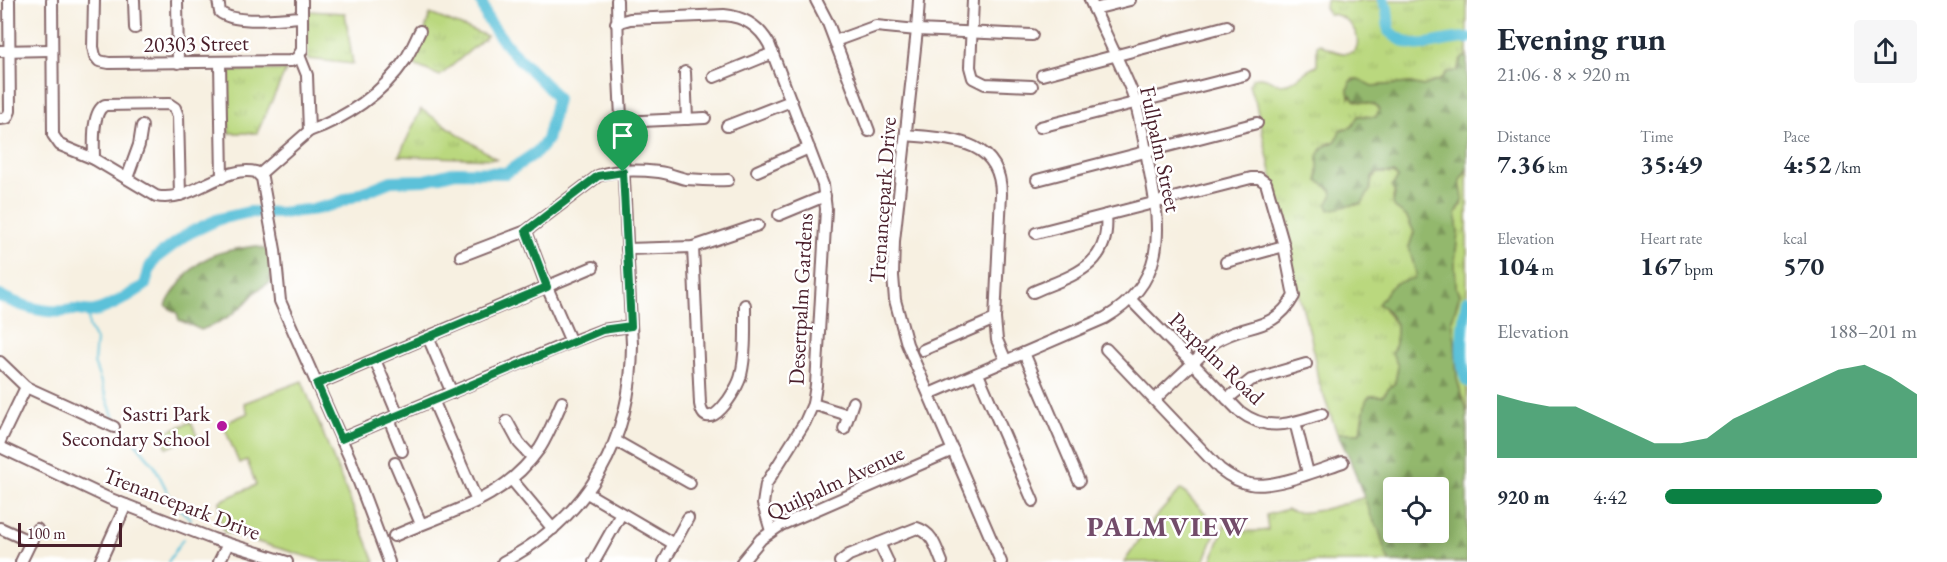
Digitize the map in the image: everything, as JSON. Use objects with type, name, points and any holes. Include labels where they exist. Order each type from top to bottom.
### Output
[{"type":"street","points":[[0,119],[7,118],[10,111],[5,51],[9,0]]},
{"type":"street","points":[[52,0],[53,135],[60,146],[94,159],[156,196],[180,195],[243,171],[251,170],[260,174],[275,250],[280,301],[341,439],[389,562]]},
{"type":"street","name":"20303 Street","points":[[94,0],[93,47],[99,61],[109,63],[291,61],[300,55]]},
{"type":"street","points":[[134,0],[135,28]]},
{"type":"street","points":[[177,0],[178,63]]},
{"type":"street","points":[[218,0],[220,12],[226,16],[242,19],[303,17]]},
{"type":"street","points":[[302,0],[303,50],[300,55],[307,75],[309,131]]},
{"type":"street","points":[[503,562],[525,550],[553,529],[587,493],[602,470],[616,441],[629,392],[632,362],[631,326],[616,23],[617,0]]},
{"type":"street","points":[[816,0],[835,41],[869,131]]},
{"type":"street","name":"Trenancepark Drive","points":[[919,0],[894,241],[895,300],[902,330],[1001,562]]},
{"type":"street","points":[[973,0],[971,74],[977,81],[985,84],[1032,86]]},
{"type":"street","points":[[1092,5],[1130,0]]},
{"type":"street","name":"Fullpalm Street","points":[[929,394],[1097,322],[1115,312],[1142,284],[1155,257],[1158,239],[1156,202],[1135,103],[1092,5]]},
{"type":"street","name":"Desertpalm Gardens","points":[[616,23],[630,19],[717,15],[746,20],[760,30],[772,53],[818,171],[825,196],[816,385],[813,404],[805,422],[766,484],[762,504],[771,531]]},
{"type":"street","points":[[835,41],[876,26],[1032,35]]},
{"type":"street","points":[[1042,75],[1227,26]]},
{"type":"street","points":[[260,174],[309,131],[331,123],[363,103],[387,82],[405,60],[420,31]]},
{"type":"street","points":[[5,51],[51,50]]},
{"type":"street","points":[[714,77],[772,53]]},
{"type":"street","points":[[220,63],[222,178]]},
{"type":"street","points":[[685,72],[687,119]]},
{"type":"street","points":[[1040,128],[1244,75]]},
{"type":"street","points":[[727,126],[791,101]]},
{"type":"street","points":[[94,159],[95,128],[99,108],[105,105],[169,104],[175,108],[178,116],[180,195]]},
{"type":"street","points":[[621,122],[705,118]]},
{"type":"street","points":[[1037,180],[1257,123]]},
{"type":"street","points":[[127,178],[139,145],[142,126]]},
{"type":"street","points":[[906,135],[954,140],[971,145],[987,156],[996,170],[1001,194],[995,319],[997,340],[1006,361]]},
{"type":"street","points":[[757,171],[809,148]]},
{"type":"street","points":[[461,256],[526,231],[598,176],[623,172],[659,172],[707,181],[728,180]]},
{"type":"street","points":[[1036,233],[1251,178],[1259,178],[1268,188],[1293,290],[1294,296],[1291,302],[1269,323],[1223,337],[1155,399]]},
{"type":"street","name":"Desertpalm Gardens","points":[[779,215],[825,196]]},
{"type":"street","points":[[1033,292],[1083,270],[1093,262],[1101,252],[1105,241],[1106,215]]},
{"type":"street","points":[[627,249],[693,247],[758,225]]},
{"type":"street","points":[[526,231],[571,342]]},
{"type":"street","points":[[1226,262],[1284,246]]},
{"type":"street","points":[[693,247],[700,405],[705,414],[711,415],[720,411],[739,385],[743,362],[746,305]]},
{"type":"street","points":[[317,384],[593,267]]},
{"type":"street","name":"Paxpalm Road","points":[[1130,299],[1239,411],[1256,422],[1271,425],[1295,422],[1322,414]]},
{"type":"street","points":[[923,350],[995,319]]},
{"type":"street","points":[[341,439],[571,342],[602,330],[631,326]]},
{"type":"street","points":[[428,337],[452,393]]},
{"type":"street","points":[[1106,349],[1220,469],[1233,479],[1249,484],[1268,484],[1343,462]]},
{"type":"street","points":[[1024,353],[1079,481]]},
{"type":"street","points":[[375,360],[394,417],[402,451]]},
{"type":"street","points":[[0,362],[26,387],[114,427]]},
{"type":"street","points":[[1227,399],[1251,380],[1306,364]]},
{"type":"street","points":[[978,374],[1033,501]]},
{"type":"street","points":[[0,441],[26,387]]},
{"type":"street","points":[[433,400],[477,501]]},
{"type":"street","points":[[394,536],[477,501],[512,480],[545,438],[562,402]]},
{"type":"street","points":[[844,429],[853,402]]},
{"type":"street","name":"Desertpalm Gardens","points":[[813,404],[848,416]]},
{"type":"street","points":[[507,421],[519,442],[532,457]]},
{"type":"street","points":[[1295,422],[1308,473]]},
{"type":"street","points":[[616,441],[690,483]]},
{"type":"street","name":"Trenancepark Drive","points":[[0,447],[126,505],[228,544],[287,562]]},
{"type":"street","name":"Quilpalm Avenue","points":[[742,562],[771,531],[781,525],[953,450]]},
{"type":"street","points":[[395,463],[421,524]]},
{"type":"street","points":[[512,480],[553,529]]},
{"type":"street","points":[[587,493],[674,544]]},
{"type":"street","points":[[100,562],[126,505]]},
{"type":"street","points":[[594,562],[621,514]]},
{"type":"street","points":[[664,562],[688,518]]},
{"type":"street","points":[[0,528],[31,542]]},
{"type":"street","points":[[21,562],[37,529]]},
{"type":"street","points":[[840,562],[849,555],[911,530],[921,530],[930,536],[942,562]]},
{"type":"street","points":[[879,543],[888,562]]},
{"type":"street","points":[[219,562],[228,544]]},
{"type":"green space","points":[[1326,0],[1348,2],[1467,0],[1467,56],[1461,59],[1457,71],[1447,72],[1440,80],[1423,86],[1411,83],[1371,86],[1358,79],[1352,79],[1348,90],[1349,97],[1351,94],[1354,100],[1375,105],[1379,110],[1376,117],[1358,116],[1352,127],[1342,129],[1336,141],[1327,144],[1325,184],[1331,189],[1332,196],[1328,205],[1357,205],[1370,190],[1372,178],[1378,173],[1394,173],[1398,178],[1393,198],[1395,208],[1407,217],[1414,232],[1409,247],[1416,273],[1415,278],[1393,287],[1381,301],[1396,324],[1396,344],[1392,353],[1398,366],[1395,384],[1383,396],[1370,396],[1362,418],[1360,433],[1337,433],[1318,380],[1311,337],[1298,292],[1255,100],[1249,85],[1253,78],[1258,77],[1282,84],[1296,79],[1317,66],[1317,45],[1320,44],[1338,52],[1349,53],[1356,49],[1358,41],[1355,32],[1349,23],[1329,14],[1325,8]]},
{"type":"green space","points":[[307,11],[345,13],[353,64],[308,59]]},
{"type":"green space","points":[[430,14],[487,36],[440,76],[414,65]]},
{"type":"green space","points":[[1467,56],[1467,169],[1460,180],[1463,198],[1456,214],[1458,232],[1455,261],[1456,288],[1460,294],[1452,320],[1457,379],[1467,414],[1467,562],[1390,562],[1386,555],[1379,530],[1337,433],[1360,433],[1366,400],[1370,396],[1383,396],[1395,383],[1398,366],[1392,353],[1396,344],[1396,324],[1385,308],[1378,304],[1396,283],[1415,278],[1416,273],[1409,247],[1414,232],[1407,217],[1395,208],[1393,203],[1395,193],[1392,186],[1398,178],[1394,173],[1378,173],[1372,177],[1370,190],[1362,203],[1329,210],[1327,205],[1332,196],[1331,189],[1318,181],[1318,156],[1323,147],[1336,141],[1340,130],[1352,127],[1358,116],[1376,117],[1379,110],[1375,105],[1354,100],[1351,95],[1349,98],[1350,81],[1358,79],[1372,86],[1411,83],[1423,86],[1440,80],[1447,72],[1457,71],[1461,59]]},
{"type":"green space","points":[[286,70],[257,133],[229,133],[226,71]]},
{"type":"green space","points":[[421,109],[496,159],[399,156]]},
{"type":"green space","points":[[1467,169],[1467,414],[1457,379],[1452,320],[1459,291],[1456,288],[1455,261],[1458,232],[1456,214],[1461,205],[1460,180]]},
{"type":"green space","points":[[256,246],[269,251],[272,282],[257,291],[230,316],[201,330],[179,320],[177,313],[166,306],[172,294],[189,273],[205,259],[233,249]]},
{"type":"green space","points":[[302,381],[375,562],[325,562],[224,532],[220,518],[220,501],[256,485],[247,460],[239,463],[223,424],[248,413],[244,403]]},
{"type":"green space","points":[[191,422],[197,436],[167,448],[161,434]]},
{"type":"green space","points":[[1181,489],[1218,526],[1204,562],[1124,562],[1155,518]]},
{"type":"green space","points":[[1365,497],[1390,562],[1211,562],[1225,524],[1246,531],[1268,530],[1266,515],[1287,509],[1294,512],[1313,511]]},
{"type":"waterway","points":[[0,296],[26,306],[45,310],[95,311],[115,303],[145,285],[150,267],[157,257],[189,233],[219,219],[249,212],[281,213],[316,209],[335,204],[391,181],[425,180],[456,172],[506,173],[537,152],[547,140],[557,99],[509,48],[487,19],[480,0]]},
{"type":"waterway","points":[[1383,0],[1387,9],[1389,31],[1399,39],[1418,45],[1467,38]]},
{"type":"waterway","points":[[1467,301],[1462,352],[1467,381]]},
{"type":"waterway","points":[[88,311],[89,327],[96,340],[94,363],[113,416],[154,465],[173,503],[191,519]]},
{"type":"waterway","points":[[168,562],[183,539]]},
{"type":"place","name":"Sastri Park Secondary School","points":[[222,426]]},
{"type":"district","name":"PALMVIEW","points":[[1168,526]]},
{"type":"route","points":[[623,172],[631,326],[602,330],[571,342],[341,439],[317,384],[547,287],[526,231],[598,176],[623,172]]}]
